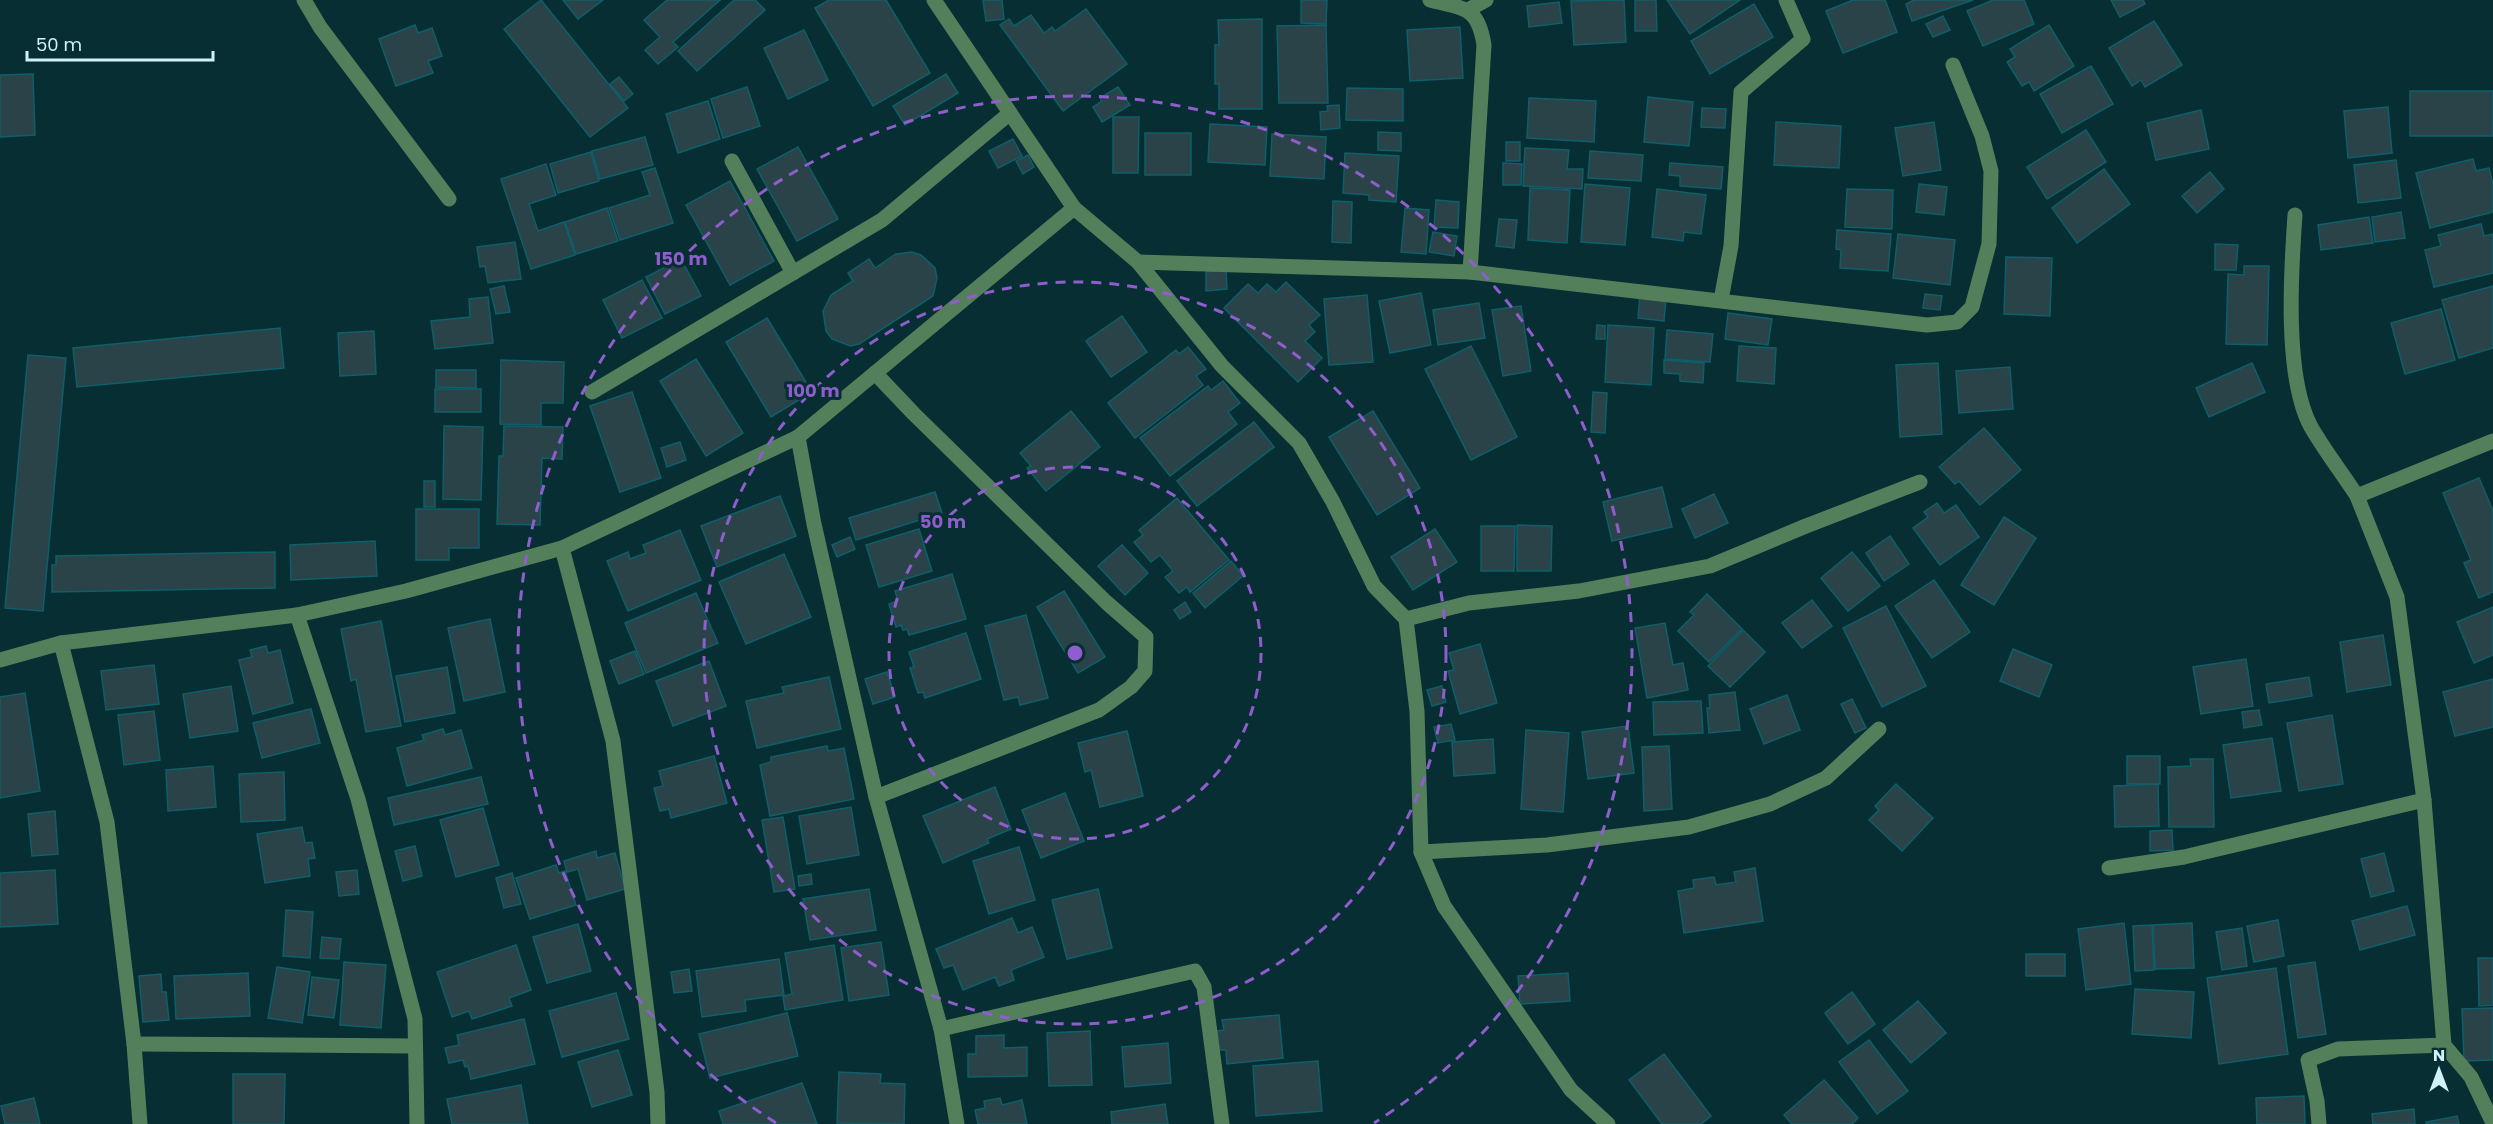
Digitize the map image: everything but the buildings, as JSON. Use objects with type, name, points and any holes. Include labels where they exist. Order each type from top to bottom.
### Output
[{"type":"street","points":[[304,0],[320,27],[449,199]]},
{"type":"street","points":[[934,0],[1074,208],[1138,262],[1222,366],[1299,443],[1334,502],[1374,586],[1406,619],[1417,711],[1421,852],[1444,906],[1571,1090],[1608,1124]]},
{"type":"street","points":[[1430,0],[1468,10],[1481,25],[1484,45],[1470,272]]},
{"type":"street","points":[[1468,10],[1486,0]]},
{"type":"street","points":[[1721,300],[1731,246],[1741,92],[1803,39],[1786,0]]},
{"type":"street","points":[[1138,262],[1470,272],[1927,325],[1956,322],[1972,307],[1989,244],[1990,171],[1982,136],[1953,65]]},
{"type":"street","points":[[592,392],[882,220],[1010,113]]},
{"type":"street","points":[[732,161],[793,273]]},
{"type":"street","points":[[0,660],[61,643],[297,615],[406,591],[562,548],[798,437],[1074,208]]},
{"type":"street","points":[[2295,215],[2290,287],[2298,385],[2310,426],[2357,496],[2397,597],[2424,800],[2444,1045],[2471,1077],[2493,1123]]},
{"type":"street","points":[[875,373],[1089,585],[1146,637],[1145,671],[1131,687],[1099,710],[876,797]]},
{"type":"street","points":[[798,437],[814,524],[876,797],[941,1029],[957,1124]]},
{"type":"street","points":[[2357,496],[2493,441]]},
{"type":"street","points":[[1406,619],[1469,603],[1579,591],[1710,566],[1920,482]]},
{"type":"street","points":[[562,548],[613,741],[657,1092],[658,1124]]},
{"type":"street","points":[[297,615],[358,799],[415,1019],[417,1124]]},
{"type":"street","points":[[61,643],[107,822],[134,1044],[140,1124]]},
{"type":"street","points":[[1421,852],[1547,845],[1689,827],[1770,804],[1826,778],[1879,729]]},
{"type":"street","points":[[2109,868],[2184,857],[2424,800]]},
{"type":"street","points":[[941,1029],[1195,971],[1204,987],[1222,1124]]},
{"type":"street","points":[[134,1044],[415,1046]]},
{"type":"street","points":[[2319,1124],[2317,1101],[2308,1060],[2338,1049],[2444,1045]]}]
